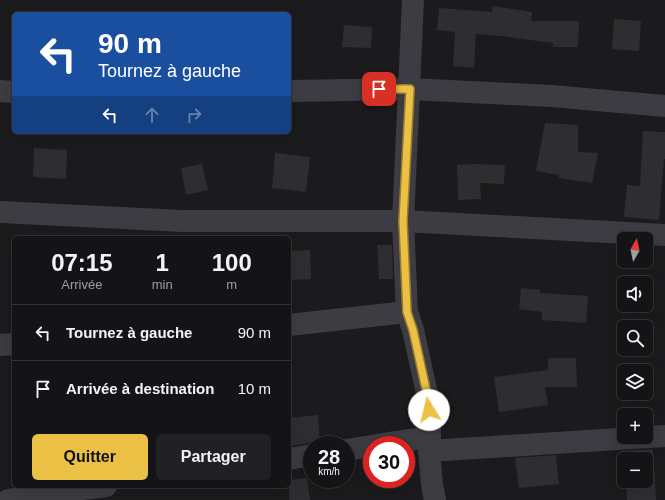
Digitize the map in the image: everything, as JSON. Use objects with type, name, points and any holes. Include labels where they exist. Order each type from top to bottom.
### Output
[{"type":"street","points":[[414,0],[403,221],[407,312],[413,330],[426,389],[429,410],[432,484],[435,500]]},
{"type":"street","points":[[291,91],[410,89],[552,96],[665,106]]},
{"type":"street","points":[[0,91],[12,92]]},
{"type":"street","points":[[0,212],[182,220],[403,221],[665,235]]},
{"type":"street","points":[[291,325],[407,312]]},
{"type":"street","points":[[0,345],[12,344]]},
{"type":"street","points":[[415,444],[665,436]]},
{"type":"street","points":[[291,459],[303,457]]},
{"type":"street","points":[[8,500],[90,488]]},
{"type":"building","points":[[493,6],[532,12],[531,21],[579,21],[578,47],[553,47],[553,43],[476,34],[474,68],[453,66],[455,32],[437,30],[439,8],[492,12]]},
{"type":"building","points":[[614,19],[641,21],[639,51],[612,49]]},
{"type":"building","points":[[344,25],[372,27],[371,48],[342,47]]},
{"type":"building","points":[[545,123],[578,125],[578,152],[598,153],[592,183],[559,178],[559,175],[536,171]]},
{"type":"building","points":[[643,131],[665,132],[665,159],[659,220],[624,217],[627,185],[640,186]]},
{"type":"building","points":[[34,148],[67,150],[66,179],[33,177]]},
{"type":"building","points":[[275,153],[310,157],[306,192],[272,188]]},
{"type":"building","points":[[202,164],[208,190],[186,195],[181,168]]},
{"type":"building","points":[[457,165],[505,165],[504,184],[480,183],[481,199],[458,200]]},
{"type":"building","points":[[377,245],[392,245],[393,279],[379,279]]},
{"type":"building","points":[[310,250],[311,279],[291,280],[291,251]]},
{"type":"building","points":[[521,288],[540,290],[540,293],[588,296],[586,323],[542,320],[542,312],[519,309]]},
{"type":"building","points":[[548,358],[576,358],[577,387],[545,387],[548,405],[499,412],[494,377],[548,370]]},
{"type":"building","points":[[318,415],[319,436],[303,436],[303,444],[291,446],[291,418]]},
{"type":"building","points":[[653,449],[656,500],[627,500],[626,488],[653,488],[653,452],[624,451]]},
{"type":"building","points":[[556,455],[559,484],[519,488],[515,458]]},
{"type":"building","points":[[303,478],[303,488],[308,488],[310,500],[289,500],[289,488],[291,488],[291,480]]},
{"type":"route","points":[[379,89],[410,89],[403,221],[407,312],[413,330],[429,410]]}]
